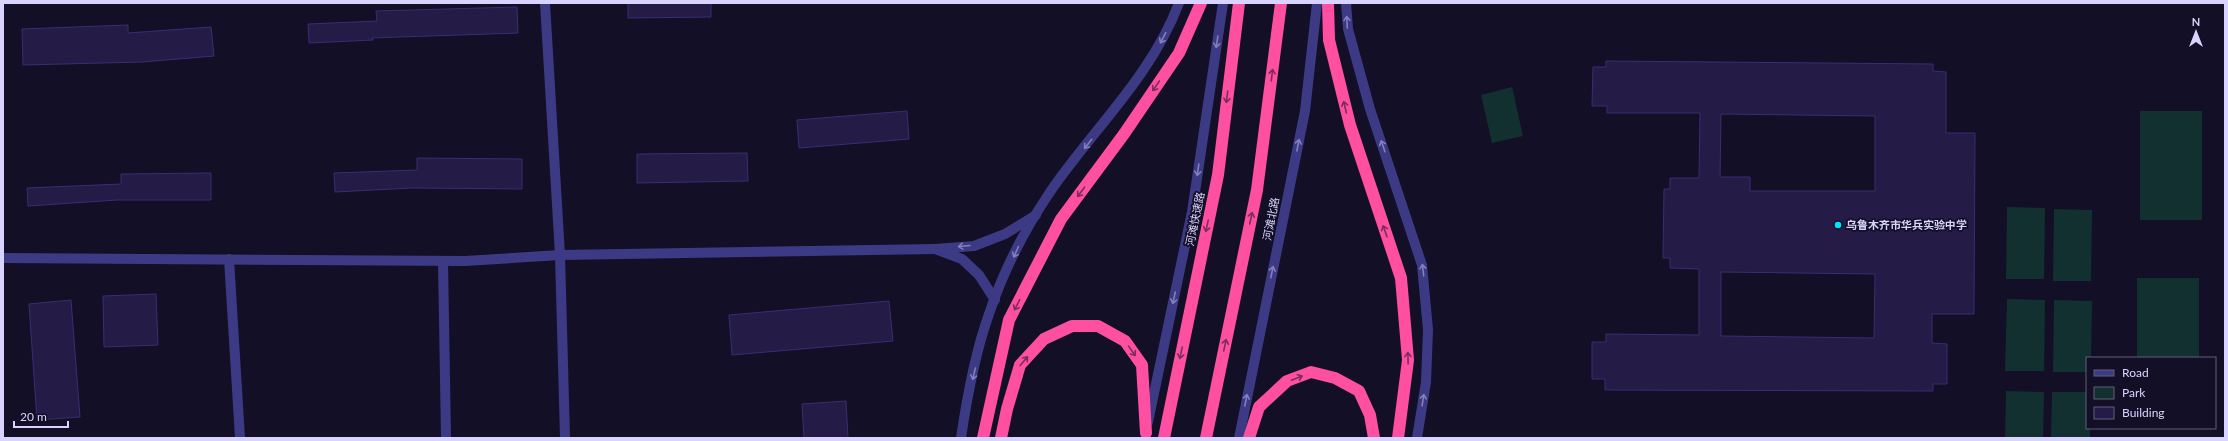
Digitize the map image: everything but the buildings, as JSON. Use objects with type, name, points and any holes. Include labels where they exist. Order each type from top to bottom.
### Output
[{"type":"highway","points":[[983,438],[1009,320],[1012,314],[1061,219],[1124,134],[1179,52],[1201,3]]},
{"type":"highway","name":"河滩快速路","points":[[1164,438],[1218,175],[1240,3]]},
{"type":"highway","points":[[1206,438],[1257,190],[1281,3]]},
{"type":"highway","points":[[1328,3],[1329,40],[1350,125],[1402,278],[1408,360],[1398,438]]},
{"type":"highway","points":[[1002,438],[1007,409],[1020,365],[1044,339],[1072,326],[1098,326],[1125,341],[1142,365],[1145,436]]},
{"type":"highway","points":[[1249,438],[1259,407],[1287,382],[1311,372],[1335,378],[1359,391],[1370,415],[1374,438]]},
{"type":"street","points":[[545,3],[560,256],[565,438]]},
{"type":"street","points":[[961,438],[974,373],[989,314],[1019,246],[1050,192],[1149,65],[1179,3]]},
{"type":"street","points":[[1145,436],[1192,212],[1223,3]]},
{"type":"street","name":"河滩北路","points":[[1239,438],[1305,111],[1317,3]]},
{"type":"street","points":[[1346,3],[1348,29],[1370,109],[1422,265],[1428,330],[1426,382],[1417,438]]},
{"type":"street","points":[[3,258],[443,261],[560,256],[934,249],[974,246],[1005,234],[1038,214]]},
{"type":"street","points":[[934,249],[962,259],[978,275],[995,300]]},
{"type":"street","points":[[229,259],[240,438]]},
{"type":"street","points":[[443,261],[446,438]]},
{"type":"green space","points":[[1512,87],[1523,136],[1492,143],[1481,95]]},
{"type":"green space","points":[[2140,111],[2202,111],[2202,220],[2140,220]]},
{"type":"green space","points":[[2007,207],[2045,208],[2044,279],[2006,279]]},
{"type":"green space","points":[[2054,209],[2092,210],[2091,281],[2053,281]]},
{"type":"green space","points":[[2137,278],[2199,278],[2199,357],[2137,357]]},
{"type":"green space","points":[[2007,299],[2045,300],[2044,371],[2005,371]]},
{"type":"green space","points":[[2054,300],[2092,301],[2091,357],[2086,357],[2086,372],[2053,372]]},
{"type":"green space","points":[[2006,391],[2044,392],[2043,438],[2005,438]]},
{"type":"green space","points":[[2052,392],[2086,392],[2086,429],[2090,429],[2090,438],[2051,438]]},
{"type":"place","name":"乌鲁木齐市华兵实验中学","points":[[1838,225]]}]
